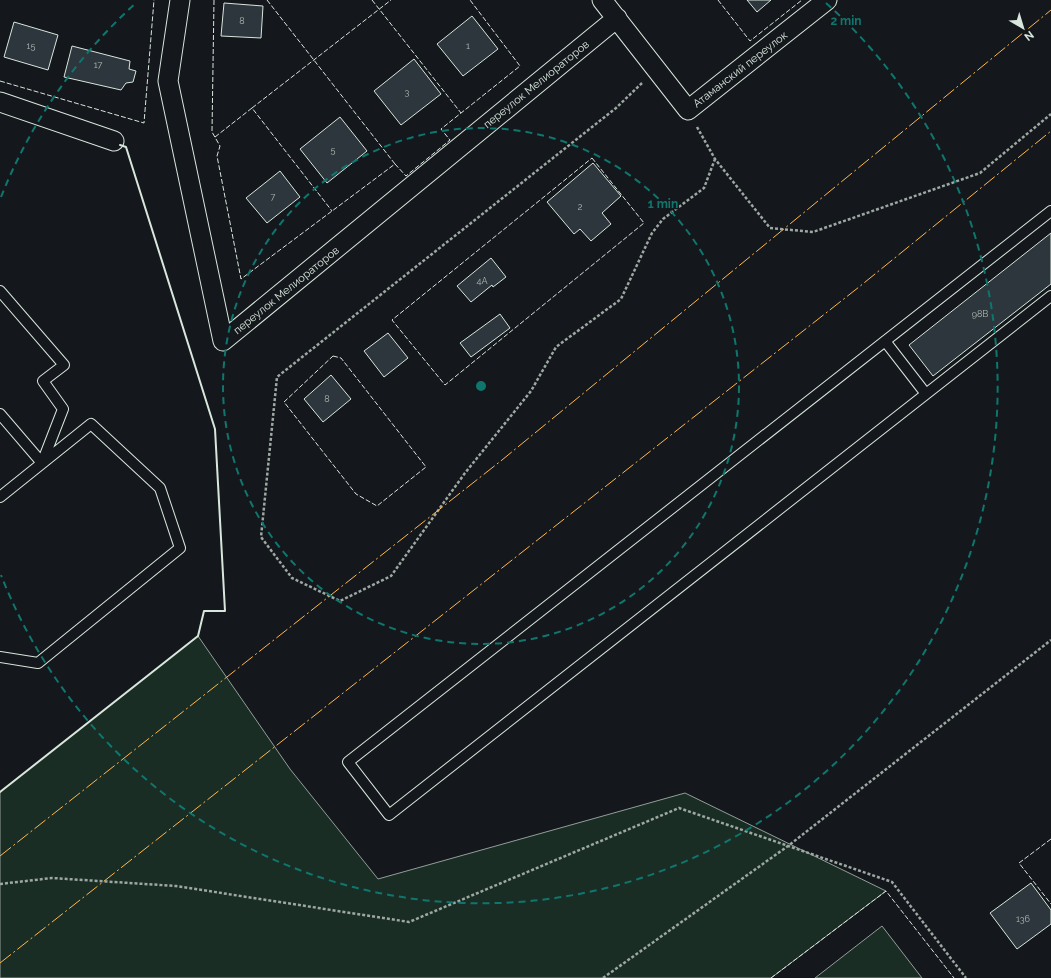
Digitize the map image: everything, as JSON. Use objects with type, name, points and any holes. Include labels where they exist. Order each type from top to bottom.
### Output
[{"type":"street","name":"переулок Мелиораторов","points":[[180,0],[168,81],[223,341],[617,18]]},
{"type":"street","name":"Атаманский переулок","points":[[602,0],[688,110],[827,0]]},
{"type":"street","points":[[0,102],[114,142]]},
{"type":"lane","points":[[1051,211],[348,762],[389,815],[1051,296]]},
{"type":"lane","points":[[0,292],[64,365],[43,380],[63,409],[42,463]]},
{"type":"lane","points":[[885,341],[926,394]]},
{"type":"lane","points":[[0,414],[42,463]]},
{"type":"lane","points":[[0,497],[91,424],[160,488],[180,548],[38,663],[0,657]]},
{"type":"path","points":[[656,69],[616,108],[277,377],[261,537],[292,578],[340,600],[391,576],[465,473],[531,392],[556,347],[621,299],[652,233],[663,219],[704,188],[715,159]]},
{"type":"path","points":[[688,110],[715,159],[770,228],[812,232],[980,173],[1051,114]]},
{"type":"path","points":[[603,978],[788,846],[1051,640]]},
{"type":"path","points":[[0,884],[52,878],[176,886],[409,922],[679,808],[892,882],[966,978]]},
{"type":"green space","points":[[198,636],[290,769],[378,879],[685,793],[886,891],[771,978],[0,978],[0,792]]},
{"type":"green space","points":[[882,926],[922,978],[815,978]]},
{"type":"building","points":[[747,0],[771,0],[757,12]]},
{"type":"building","points":[[224,3],[263,6],[261,38],[221,36]]},
{"type":"building","points":[[472,16],[498,49],[463,76],[437,44]]},
{"type":"building","points":[[14,22],[58,35],[48,70],[4,57]]},
{"type":"building","points":[[72,46],[130,61],[129,69],[136,71],[133,82],[126,83],[121,90],[64,77]]},
{"type":"building","points":[[414,59],[441,94],[401,125],[374,91]]},
{"type":"building","points":[[340,117],[367,151],[327,183],[300,149]]},
{"type":"building","points":[[593,163],[621,196],[602,213],[611,224],[591,241],[580,229],[574,234],[547,202]]},
{"type":"building","points":[[280,171],[300,197],[267,223],[246,198]]},
{"type":"building","points":[[1051,233],[1051,284],[933,376],[909,345]]},
{"type":"building","points":[[491,258],[506,277],[493,287],[492,285],[471,302],[457,286]]},
{"type":"building","points":[[500,314],[510,328],[471,357],[460,343]]},
{"type":"building","points":[[388,333],[408,358],[384,377],[364,351]]},
{"type":"building","points":[[331,375],[351,399],[323,422],[304,399]]},
{"type":"building","points":[[1031,883],[1051,910],[1051,924],[1017,949],[990,913]]},
{"type":"fence","points":[[0,81],[144,123],[154,0]]},
{"type":"fence","points":[[214,0],[212,132],[220,146],[217,156],[241,279],[395,164],[406,176],[450,140],[441,129],[520,66],[470,0]]},
{"type":"fence","points":[[267,0],[395,164]]},
{"type":"fence","points":[[372,0],[461,113]]},
{"type":"fence","points":[[252,108],[391,0]]},
{"type":"fence","points":[[718,0],[750,41],[802,0]]},
{"type":"fence","points":[[215,137],[252,108],[332,211]]},
{"type":"fence","points":[[592,158],[644,223],[445,385],[392,320],[592,158]]},
{"type":"fence","points":[[333,356],[341,358],[426,467],[377,506],[356,494],[284,402],[333,356]]},
{"type":"fence","points":[[1051,839],[1019,863],[1051,904]]},
{"type":"fence","points":[[771,978],[886,891],[954,978]]},
{"type":"wall","points":[[0,792],[198,636],[204,611],[225,611],[215,429],[126,147],[120,145]]},
{"type":"power","points":[[0,856],[502,460],[1051,10]]},
{"type":"power","points":[[0,963],[859,287],[1051,131]]}]
